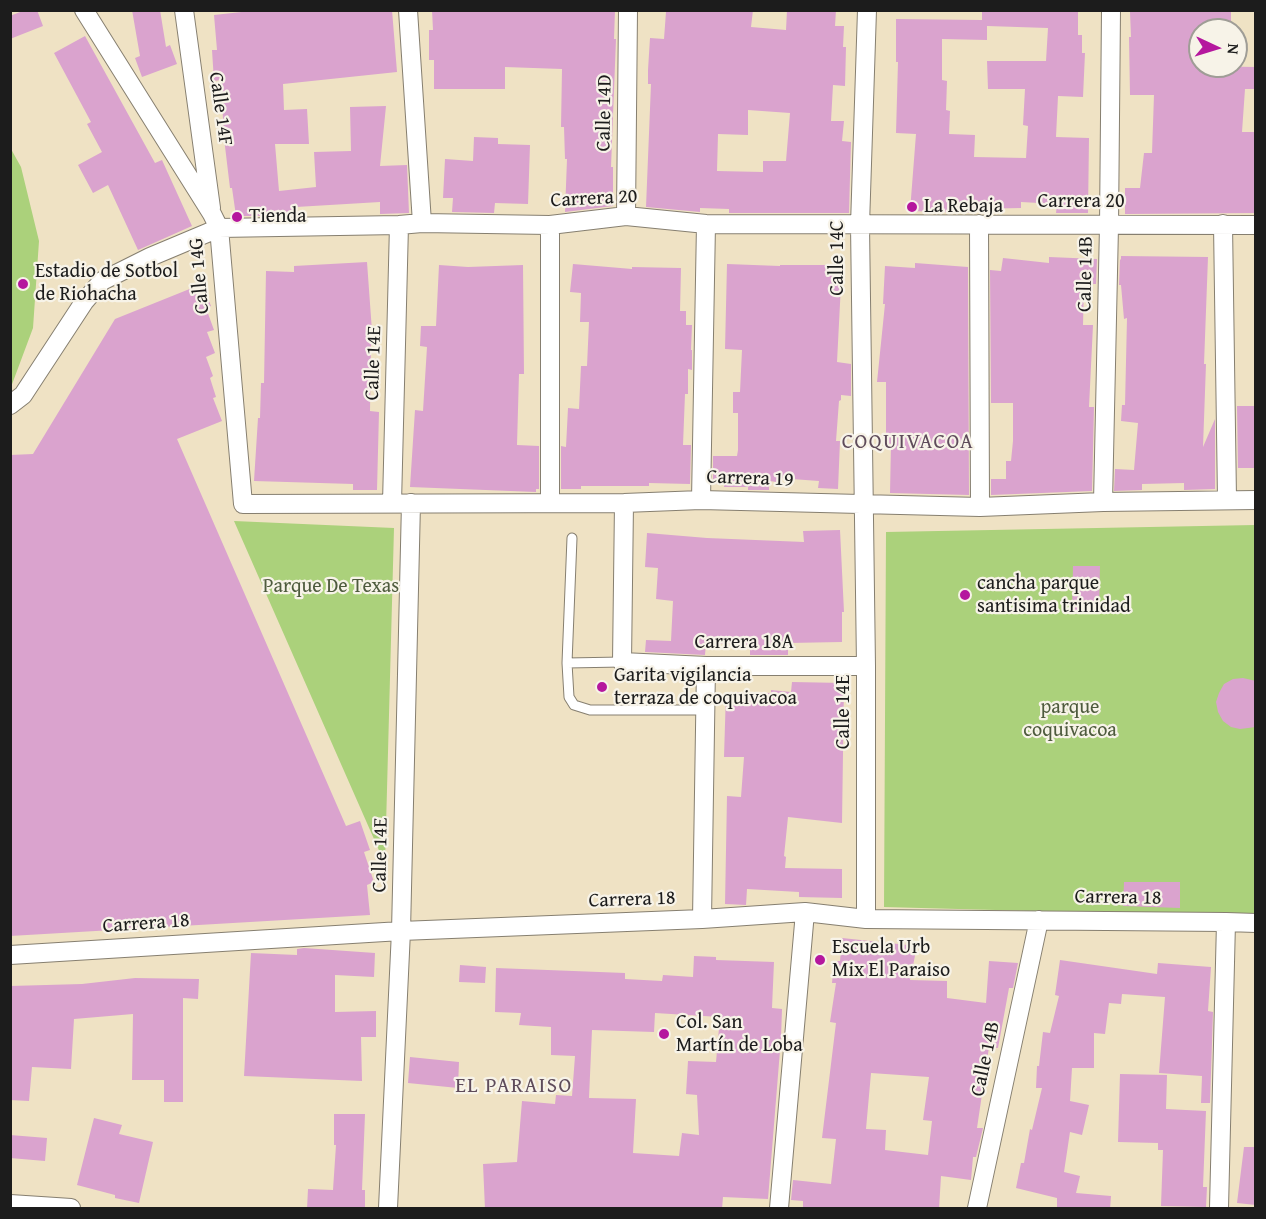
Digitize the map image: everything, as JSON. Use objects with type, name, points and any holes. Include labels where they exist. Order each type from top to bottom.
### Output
[{"type":"street","name":"Calle 14G","points":[[84,10],[216,221],[243,504]]},
{"type":"street","name":"Calle 14F","points":[[184,10],[216,221]]},
{"type":"street","points":[[408,10],[422,223]]},
{"type":"street","name":"Calle 14D","points":[[626,216],[628,10]]},
{"type":"street","name":"Calle 14C","points":[[863,505],[860,225],[867,10]]},
{"type":"street","name":"Calle 14B","points":[[1103,502],[1111,10]]},
{"type":"street","name":"Carrera 20","points":[[10,405],[23,395],[84,302],[102,281],[150,258],[216,221],[399,225],[422,223],[550,225],[626,216],[706,224],[1256,225]]},
{"type":"street","points":[[701,500],[706,224]]},
{"type":"street","points":[[979,224],[980,507]]},
{"type":"street","points":[[1222,224],[1227,499]]},
{"type":"street","name":"Calle 14E","points":[[392,503],[399,225]]},
{"type":"street","points":[[550,225],[550,503]]},
{"type":"street","name":"Carrera 19","points":[[243,504],[701,500],[980,507],[1103,502],[1256,500]]},
{"type":"street","points":[[622,662],[624,502]]},
{"type":"street","name":"Calle 14E","points":[[388,1209],[401,931],[411,503]]},
{"type":"street","name":"Calle 14E","points":[[863,505],[866,666],[866,919]]},
{"type":"street","name":"Carrera 18A","points":[[622,662],[706,666],[866,666]]},
{"type":"street","points":[[702,920],[706,666]]},
{"type":"street","points":[[779,1209],[805,912]]},
{"type":"street","name":"Carrera 18","points":[[10,955],[401,931],[702,920],[805,912],[866,919],[1256,923]]},
{"type":"street","name":"Calle 14B","points":[[977,1209],[1039,920]]},
{"type":"street","points":[[1219,1209],[1226,921]]},
{"type":"street","points":[[10,1204],[71,1209]]},
{"type":"lane","points":[[572,537],[567,663],[569,697],[574,705],[590,710],[706,710]]},
{"type":"lane","points":[[567,663],[622,662]]},
{"type":"green space","name":"Estadio de Sotbol de Riohacha","points":[[11,149],[21,167],[39,241],[33,328],[11,387]]},
{"type":"green space","name":"Parque De Texas","points":[[234,521],[394,528],[385,864]]},
{"type":"green space","name":"parque coquivacoa","points":[[1255,525],[1255,917],[884,907],[886,532]]},
{"type":"building","points":[[25,10],[37,10],[43,26],[10,39],[10,16]]},
{"type":"building","points":[[132,10],[160,10],[166,47],[170,45],[177,64],[142,77],[135,58],[140,56]]},
{"type":"building","points":[[260,10],[392,10],[397,72],[283,84],[284,110],[307,109],[309,144],[275,144],[279,191],[316,187],[314,152],[351,151],[350,107],[386,106],[380,166],[407,165],[409,213],[380,214],[380,202],[296,207],[297,212],[264,216],[236,216],[224,138],[221,80],[214,81],[212,50],[217,50],[214,15]]},
{"type":"building","points":[[432,10],[615,10],[611,167],[613,167],[613,206],[565,212],[567,159],[565,159],[564,127],[561,127],[562,69],[505,67],[505,89],[434,89],[434,60],[429,60],[429,30],[433,30]]},
{"type":"building","points":[[676,10],[753,10],[751,27],[786,30],[787,10],[836,10],[835,26],[844,26],[845,86],[833,85],[831,121],[844,121],[842,141],[851,142],[849,213],[729,213],[729,209],[700,208],[700,212],[646,207],[651,84],[648,84],[650,38],[664,39],[666,12],[676,12]],"holes":[[[748,110],[790,113],[786,161],[763,161],[763,172],[717,171],[718,134],[748,135]]]},
{"type":"building","points":[[982,10],[1078,10],[1078,35],[1082,35],[1082,53],[1085,53],[1083,97],[1058,96],[1056,137],[1089,138],[1088,213],[1056,213],[1057,204],[1021,202],[1021,208],[973,209],[972,213],[910,211],[916,134],[896,133],[898,62],[896,62],[896,19],[982,20]],"holes":[[[987,26],[1048,28],[1046,61],[987,61],[988,89],[1025,89],[1023,125],[1028,126],[1026,158],[974,157],[975,135],[949,134],[950,111],[946,110],[947,81],[942,80],[942,39],[987,40]]]},
{"type":"building","points":[[1231,10],[1231,18],[1188,18],[1188,78],[1248,78],[1248,67],[1256,67],[1256,89],[1245,89],[1242,132],[1256,132],[1256,213],[1125,214],[1125,188],[1140,188],[1144,153],[1152,153],[1154,95],[1130,95],[1130,12]]},
{"type":"building","points":[[85,36],[155,163],[162,160],[192,226],[138,250],[108,185],[93,193],[78,165],[102,152],[87,124],[91,122],[54,53]]},
{"type":"building","points":[[474,137],[498,138],[498,144],[530,145],[528,204],[495,203],[494,213],[452,212],[453,198],[443,198],[445,159],[473,161]]},
{"type":"building","points":[[1121,256],[1208,257],[1203,447],[1215,419],[1215,489],[1184,490],[1184,483],[1142,484],[1142,490],[1114,491],[1115,469],[1134,470],[1138,423],[1121,421],[1122,405],[1125,405],[1127,318],[1124,319],[1121,285],[1119,285]]},
{"type":"building","points":[[1049,257],[1097,259],[1096,284],[1084,284],[1083,325],[1093,325],[1089,407],[1094,407],[1092,491],[991,495],[991,479],[1006,479],[1006,461],[1011,461],[1013,403],[991,403],[990,270],[1001,271],[1003,258],[1049,263]]},
{"type":"building","points":[[367,262],[373,345],[371,345],[370,411],[379,412],[377,490],[353,490],[353,484],[254,481],[261,383],[264,383],[266,271],[294,272],[294,266]]},
{"type":"building","points":[[915,263],[968,267],[969,495],[890,493],[891,444],[886,443],[886,382],[877,382],[885,304],[883,304],[885,266],[915,268]]},
{"type":"building","points":[[573,264],[632,269],[632,267],[681,268],[680,311],[686,311],[686,325],[692,325],[692,370],[688,369],[683,445],[691,445],[690,484],[649,483],[649,486],[581,486],[581,489],[561,489],[561,446],[566,447],[568,408],[579,409],[581,366],[587,366],[589,322],[580,322],[581,293],[570,292]]},
{"type":"building","points":[[727,264],[842,265],[837,362],[851,364],[851,396],[841,395],[839,401],[836,441],[840,441],[838,489],[818,488],[819,481],[778,478],[777,482],[769,481],[769,490],[748,490],[748,487],[724,487],[724,484],[713,484],[713,456],[737,456],[738,450],[738,413],[733,413],[733,392],[740,392],[742,350],[725,349]]},
{"type":"building","points":[[439,265],[468,267],[523,265],[524,374],[519,374],[517,445],[539,446],[539,489],[536,489],[536,492],[410,487],[415,410],[423,411],[427,347],[420,346],[421,326],[436,326]]},
{"type":"building","points":[[202,284],[211,306],[206,308],[214,330],[207,332],[215,353],[206,357],[213,376],[210,378],[216,397],[213,398],[222,421],[177,439],[346,826],[360,821],[370,850],[364,852],[374,882],[367,885],[370,915],[10,936],[10,455],[33,454],[115,319]]},
{"type":"building","points":[[1237,406],[1256,406],[1256,468],[1238,468]]},
{"type":"building","points":[[840,530],[844,612],[842,612],[842,642],[788,643],[788,655],[750,655],[750,645],[706,643],[705,655],[645,652],[646,640],[671,641],[673,601],[656,599],[658,568],[645,567],[647,533],[804,542],[803,531]]},
{"type":"building","points":[[1073,566],[1100,566],[1099,614],[1072,614]]},
{"type":"building","points":[[1243,678],[1256,681],[1256,727],[1240,729],[1231,727],[1223,721],[1216,702],[1224,684],[1233,679]]},
{"type":"building","points":[[792,682],[844,683],[842,823],[788,817],[784,856],[786,857],[785,868],[842,869],[842,898],[799,897],[799,892],[747,889],[746,905],[725,904],[727,796],[741,797],[744,757],[724,757],[726,692],[771,693],[771,690],[791,692]]},
{"type":"building","points":[[1124,882],[1180,882],[1180,908],[1123,906]]},
{"type":"building","points":[[842,938],[917,946],[910,980],[947,981],[947,998],[986,1003],[989,961],[1018,963],[1013,988],[1009,988],[998,1048],[989,1047],[977,1128],[983,1128],[976,1157],[973,1157],[971,1180],[941,1176],[939,1209],[803,1209],[803,1201],[791,1200],[793,1180],[831,1184],[836,1139],[822,1138],[836,1023],[830,1022],[836,983],[832,983],[834,961],[840,961]],"holes":[[[871,1073],[929,1077],[923,1120],[932,1121],[928,1155],[885,1150],[886,1130],[866,1129]]]},
{"type":"building","points":[[297,949],[375,953],[374,977],[335,975],[335,1012],[376,1011],[376,1037],[361,1037],[362,1081],[244,1076],[251,953],[297,955]]},
{"type":"building","points":[[694,956],[716,957],[716,960],[774,962],[772,1008],[782,1009],[768,1199],[723,1197],[722,1209],[485,1209],[483,1164],[517,1162],[522,1101],[555,1104],[556,1095],[572,1096],[575,1056],[551,1055],[551,1027],[519,1025],[521,1013],[495,1012],[496,968],[625,973],[625,979],[662,981],[663,975],[693,977]],"holes":[[[655,1013],[720,1017],[716,1062],[688,1061],[686,1094],[697,1095],[699,1135],[682,1133],[679,1156],[633,1153],[636,1099],[589,1098],[592,1030],[654,1032]]]},
{"type":"building","points":[[1060,960],[1157,974],[1158,963],[1211,967],[1208,1011],[1213,1012],[1210,1103],[1201,1103],[1202,1076],[1159,1073],[1165,997],[1122,994],[1121,1004],[1109,1003],[1105,1034],[1094,1033],[1094,1068],[1072,1068],[1070,1101],[1089,1105],[1082,1135],[1070,1132],[1064,1172],[1080,1176],[1076,1193],[1111,1196],[1110,1209],[1057,1209],[1057,1198],[1016,1188],[1042,1088],[1036,1088],[1037,1066],[1039,1066],[1043,1032],[1050,1033],[1059,996],[1055,995]]},
{"type":"building","points":[[460,965],[486,967],[485,983],[459,982]]},
{"type":"building","points":[[135,978],[199,979],[198,999],[183,998],[183,1102],[164,1102],[164,1080],[132,1080],[133,1014],[74,1019],[71,1069],[32,1067],[29,1101],[10,1100],[10,986],[82,984]]},
{"type":"building","points":[[410,1057],[459,1062],[458,1088],[408,1083]]},
{"type":"building","points":[[1120,1074],[1167,1075],[1166,1109],[1206,1111],[1203,1187],[1207,1187],[1206,1207],[1161,1206],[1163,1150],[1158,1150],[1158,1143],[1118,1142]]},
{"type":"building","points":[[334,1114],[365,1114],[362,1190],[365,1190],[365,1209],[307,1209],[308,1189],[333,1190],[336,1145],[334,1145]]},
{"type":"building","points":[[94,1118],[122,1125],[119,1134],[153,1142],[139,1203],[115,1198],[115,1195],[77,1185]]},
{"type":"building","points":[[10,1135],[47,1138],[45,1161],[10,1158]]},
{"type":"building","points":[[1244,1147],[1256,1147],[1256,1205],[1237,1203]]},
{"type":"place","name":"La Rebaja","points":[[912,207]]},
{"type":"place","name":"Tienda","points":[[237,217]]},
{"type":"place","name":"Estadio de Sotbol de Riohacha","points":[[23,284]]},
{"type":"place","name":"cancha parque santisima trinidad","points":[[965,595]]},
{"type":"place","name":"Garita vigilancia terraza de coquivacoa","points":[[602,687]]},
{"type":"place","name":"Escuela Urb Mix El Paraiso","points":[[820,960]]},
{"type":"place","name":"Col. San Martín de Loba","points":[[664,1034]]},
{"type":"district","name":"COQUIVACOA","points":[[908,443]]},
{"type":"district","name":"EL PARAISO","points":[[514,1087]]}]
